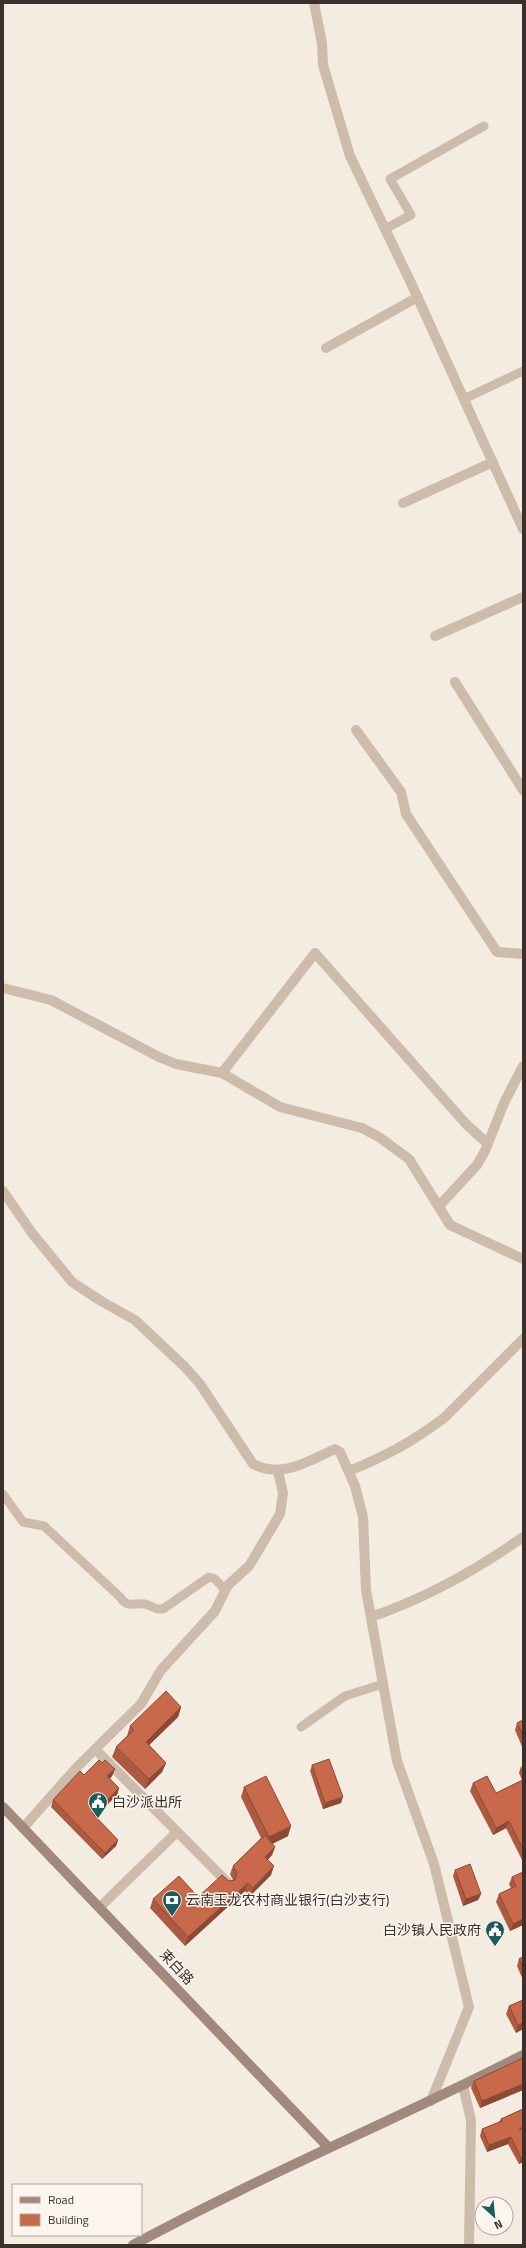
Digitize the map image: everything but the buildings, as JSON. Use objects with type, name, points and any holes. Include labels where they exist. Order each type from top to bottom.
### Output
[{"type":"main road","name":"束白路","points":[[3,1807],[328,2147]]},
{"type":"main road","points":[[133,2245],[188,2215],[328,2147],[463,2086],[523,2055]]},
{"type":"street","points":[[314,3],[322,43],[324,65],[336,113],[350,156],[418,297],[523,529]]},
{"type":"street","points":[[326,348],[418,297]]},
{"type":"street","points":[[403,503],[493,462]]},
{"type":"street","points":[[435,636],[523,597]]},
{"type":"street","points":[[454,682],[523,790]]},
{"type":"street","points":[[356,730],[401,792],[406,814],[497,952],[523,954]]},
{"type":"street","points":[[222,1073],[315,953],[466,1124],[488,1144]]},
{"type":"street","points":[[3,988],[51,1000],[158,1057],[176,1064],[222,1073],[280,1108],[362,1128],[379,1137],[409,1159],[450,1224],[458,1230],[523,1259]]},
{"type":"street","points":[[439,1206],[477,1165],[488,1144],[504,1103],[523,1066]]},
{"type":"street","points":[[3,1191],[32,1233],[72,1282],[101,1301],[135,1320],[158,1340],[200,1384],[253,1464],[262,1469],[278,1471],[299,1465],[336,1449],[340,1452],[349,1471],[355,1486],[363,1517],[364,1575],[397,1761],[434,1864],[469,2007],[431,2101]]},
{"type":"street","points":[[349,1471],[391,1454],[438,1423],[523,1339]]},
{"type":"street","points":[[23,1828],[95,1750],[141,1704],[161,1670],[218,1606],[225,1590],[249,1566],[280,1514],[283,1493],[278,1471]]},
{"type":"street","points":[[371,1617],[449,1585],[488,1562],[523,1538]]},
{"type":"street","points":[[95,1750],[228,1883]]},
{"type":"street","points":[[100,1907],[177,1832]]},
{"type":"street","points":[[463,2086],[471,2120],[469,2245]]},
{"type":"lane","points":[[385,229],[411,215],[390,178],[484,126]]},
{"type":"lane","points":[[464,399],[523,370]]},
{"type":"lane","points":[[3,1494],[23,1522],[44,1526],[120,1597],[124,1603],[130,1606],[144,1604],[156,1610],[163,1609],[209,1576],[215,1579],[225,1590]]},
{"type":"lane","points":[[301,1727],[345,1696],[383,1684]]},
{"type":"place","name":"白沙派出所","points":[[98,1819]]},
{"type":"place","name":"云南玉龙农村商业银行(白沙支行)","points":[[172,1917]]},
{"type":"place","name":"白沙镇人民政府","points":[[495,1947]]}]
